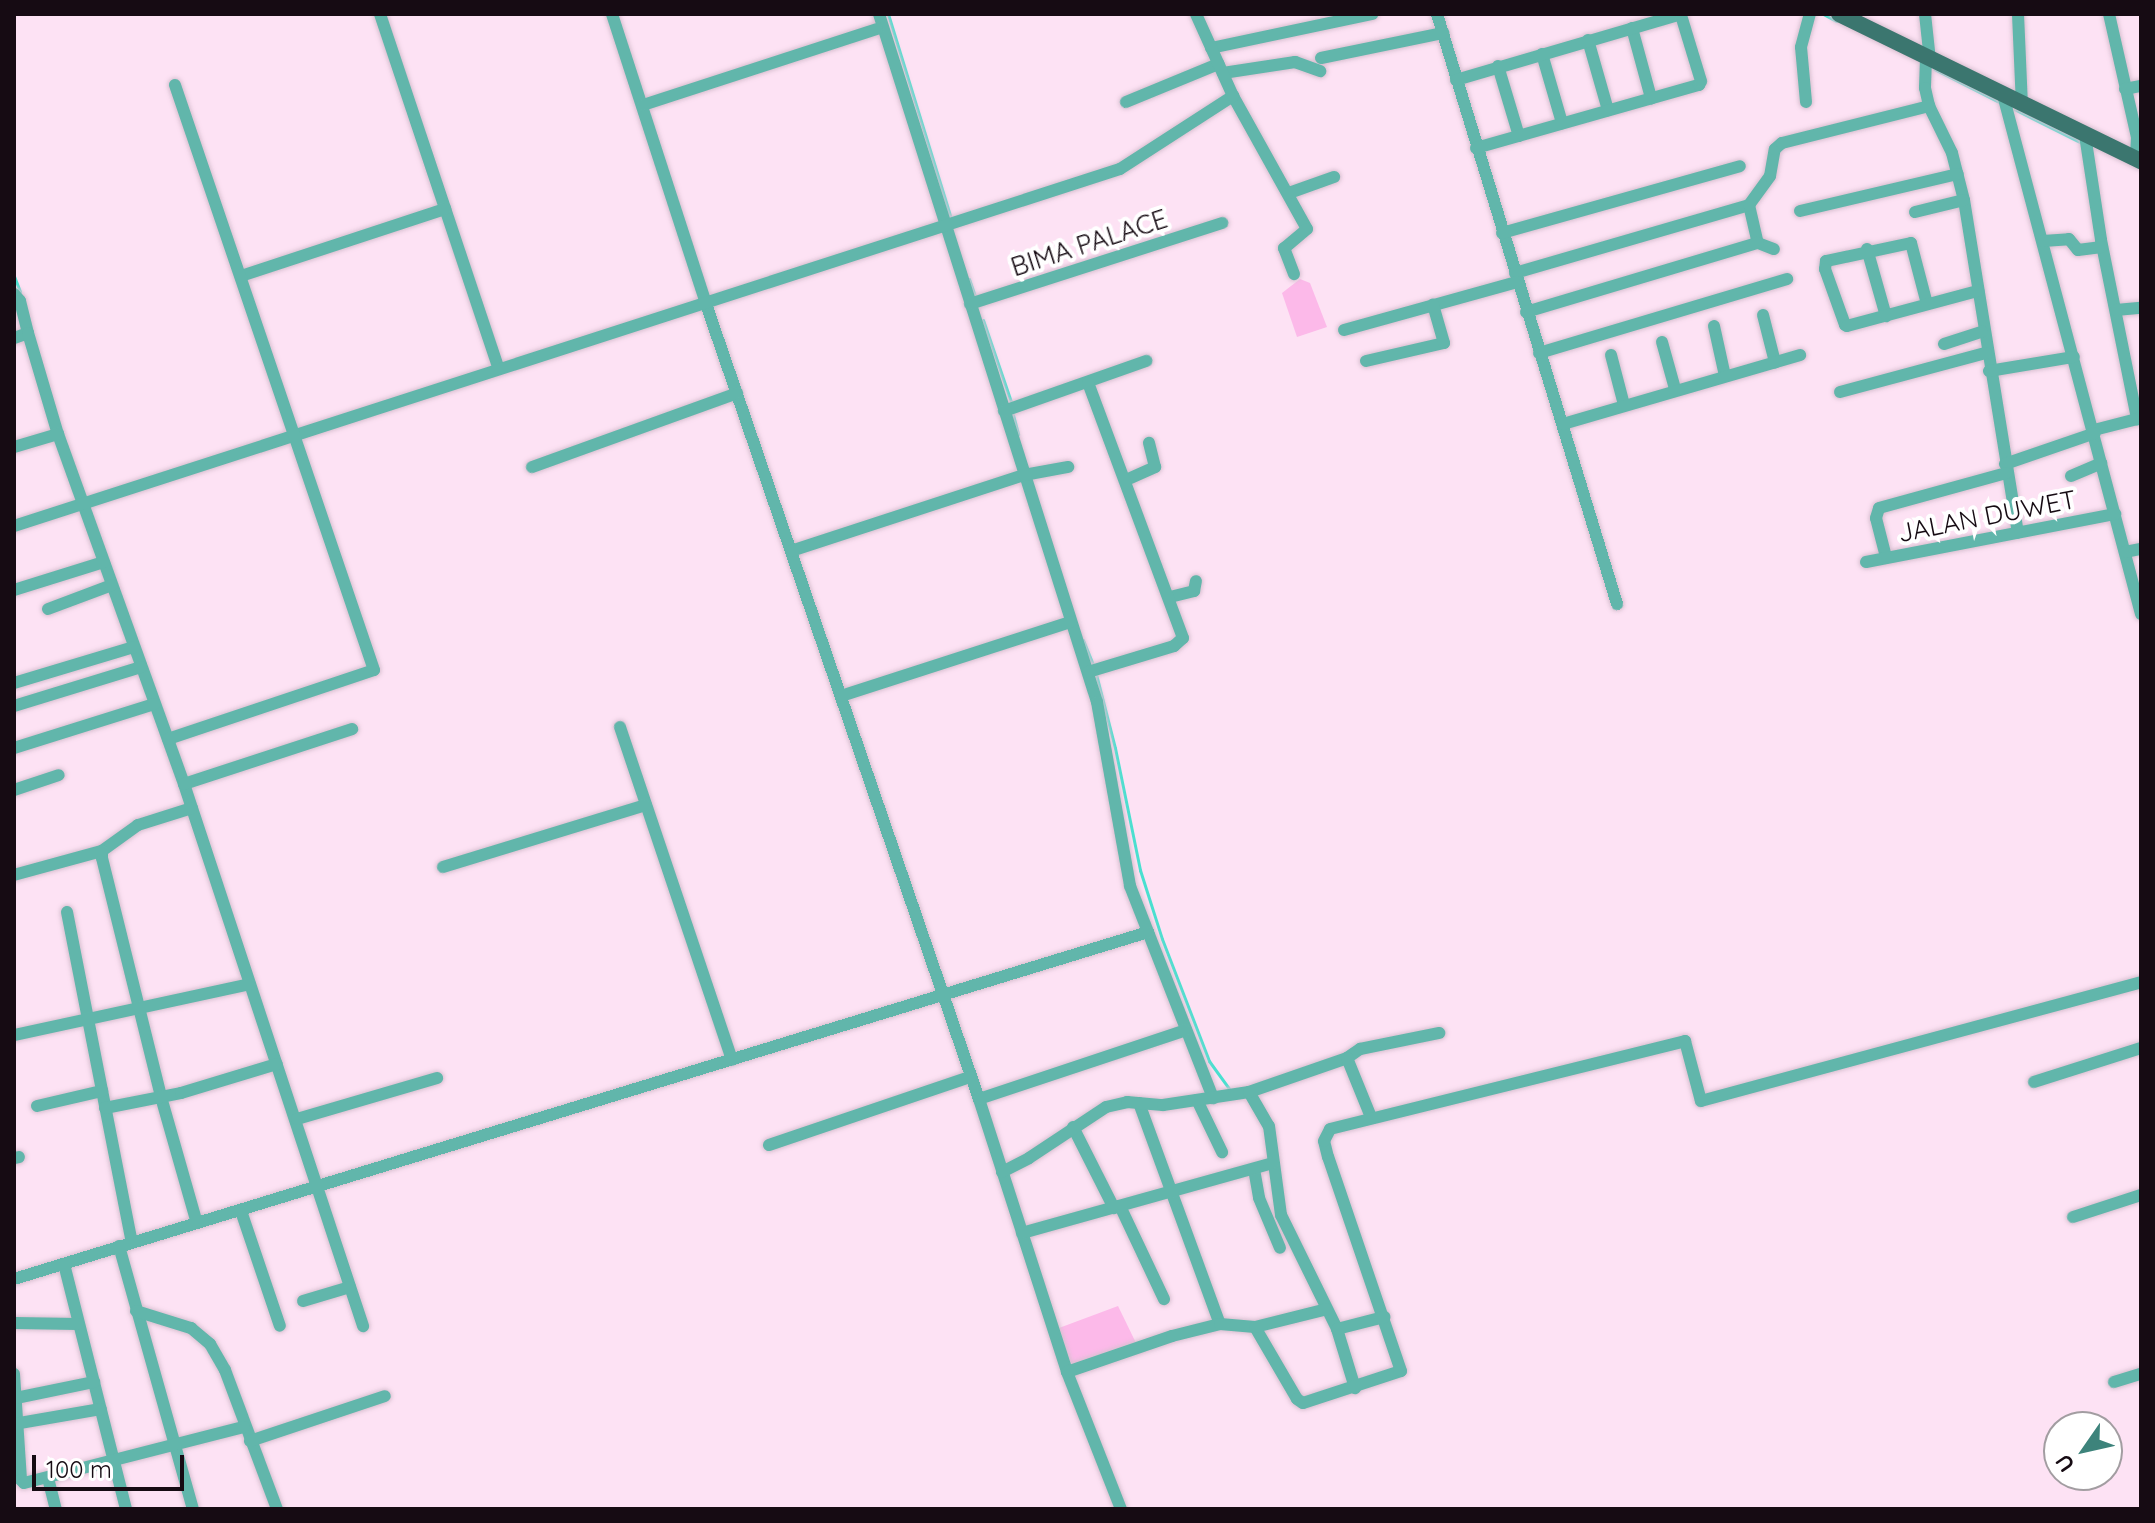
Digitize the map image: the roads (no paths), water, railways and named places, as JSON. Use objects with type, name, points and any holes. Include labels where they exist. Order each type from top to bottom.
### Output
[{"type":"main road","points":[[1839,14],[2139,160]]},
{"type":"street","points":[[380,14],[499,369]]},
{"type":"street","points":[[612,14],[706,304],[979,1099],[1067,1372],[1121,1509]]},
{"type":"street","points":[[879,14],[1070,622],[1092,670],[1130,886],[1213,1098]]},
{"type":"street","points":[[1196,14],[1233,96],[1307,229],[1284,248],[1294,274]]},
{"type":"street","points":[[1211,48],[1372,14]]},
{"type":"street","points":[[1437,14],[1617,604]]},
{"type":"street","points":[[1456,80],[1682,14],[1701,84],[1476,148]]},
{"type":"street","points":[[1806,102],[1801,47],[1810,14]]},
{"type":"street","points":[[1925,14],[1928,59],[1925,88],[1929,106],[1938,119],[1958,174],[1964,200],[1982,332],[2018,533]]},
{"type":"street","points":[[2018,14],[2022,104]]},
{"type":"street","points":[[2109,14],[2137,137],[2139,160]]},
{"type":"street","points":[[1632,28],[1651,98]]},
{"type":"street","points":[[643,105],[877,29]]},
{"type":"street","points":[[1126,102],[1221,69],[1295,62],[1321,64],[1443,33]]},
{"type":"street","points":[[1588,40],[1608,110]]},
{"type":"street","points":[[1542,54],[1562,123]]},
{"type":"street","points":[[1498,66],[1519,136]]},
{"type":"street","points":[[168,739],[373,672],[296,435],[175,85]]},
{"type":"street","points":[[2125,89],[2141,86]]},
{"type":"street","points":[[2003,95],[2141,614]]},
{"type":"street","points":[[14,526],[1120,169],[1233,96]]},
{"type":"street","points":[[1344,330],[1749,205],[1770,176],[1775,149],[1782,143],[1929,106]]},
{"type":"street","points":[[1886,557],[1876,518],[1879,508],[2006,468],[2094,431],[2139,418],[2102,247],[2085,135]]},
{"type":"street","points":[[1502,233],[1740,166]]},
{"type":"street","points":[[1800,211],[1958,174]]},
{"type":"street","points":[[1289,193],[1334,177]]},
{"type":"street","points":[[1915,212],[1964,200]]},
{"type":"street","points":[[1749,205],[1758,243]]},
{"type":"street","points":[[241,276],[445,209]]},
{"type":"street","name":"BIMA PALACE","points":[[970,304],[1222,223]]},
{"type":"street","points":[[2043,241],[2069,239],[2078,250],[2102,247]]},
{"type":"street","points":[[1927,304],[1913,244],[1906,242],[1829,258],[1825,269],[1843,324],[1886,316],[1978,291]]},
{"type":"street","points":[[1526,312],[1758,243],[1774,249]]},
{"type":"street","points":[[1867,249],[1886,316]]},
{"type":"street","points":[[1539,353],[1787,279]]},
{"type":"street","points":[[14,294],[20,301],[58,434],[184,784],[363,1326]]},
{"type":"street","points":[[1366,361],[1444,343],[1433,305]]},
{"type":"street","points":[[2116,310],[2141,308]]},
{"type":"street","points":[[1763,315],[1775,362]]},
{"type":"street","points":[[1714,326],[1725,376]]},
{"type":"street","points":[[1944,344],[1982,332]]},
{"type":"street","points":[[14,338],[28,333]]},
{"type":"street","points":[[1662,342],[1675,389]]},
{"type":"street","points":[[1840,392],[1986,353]]},
{"type":"street","points":[[1611,355],[1624,405]]},
{"type":"street","points":[[1563,424],[1800,355]]},
{"type":"street","points":[[1989,371],[2074,357]]},
{"type":"street","points":[[1004,411],[1146,361]]},
{"type":"street","points":[[1088,383],[1183,635],[1181,641],[1092,670]]},
{"type":"street","points":[[532,467],[737,393]]},
{"type":"street","points":[[14,447],[58,434]]},
{"type":"street","points":[[1126,480],[1155,467],[1149,443]]},
{"type":"street","points":[[2071,476],[2101,463]]},
{"type":"street","points":[[791,551],[1024,475],[1068,467]]},
{"type":"street","name":"JALAN DUWET","points":[[1866,562],[2115,514]]},
{"type":"street","points":[[2125,552],[2141,549]]},
{"type":"street","points":[[14,590],[104,562]]},
{"type":"street","points":[[1170,597],[1194,591],[1196,581]]},
{"type":"street","points":[[48,609],[112,585]]},
{"type":"street","points":[[841,696],[1070,622]]},
{"type":"street","points":[[14,683],[134,647]]},
{"type":"street","points":[[14,706],[141,667]]},
{"type":"street","points":[[14,748],[154,704]]},
{"type":"street","points":[[620,727],[732,1060]]},
{"type":"street","points":[[184,784],[352,729]]},
{"type":"street","points":[[14,790],[59,775]]},
{"type":"street","points":[[443,867],[646,805]]},
{"type":"street","points":[[14,875],[102,851],[138,825],[192,808]]},
{"type":"street","points":[[102,851],[161,1097],[197,1223]]},
{"type":"street","points":[[67,912],[105,1108],[136,1311],[193,1509]]},
{"type":"street","points":[[14,1279],[1148,932]]},
{"type":"street","points":[[1255,1327],[1300,1402],[1310,1402],[1401,1371],[1324,1141],[1330,1129],[1685,1041],[1701,1101],[2141,982]]},
{"type":"street","points":[[14,1035],[250,984]]},
{"type":"street","points":[[979,1099],[1186,1030]]},
{"type":"street","points":[[1002,1172],[1029,1158],[1106,1107],[1139,1103],[1163,1105],[1249,1092],[1347,1058],[1360,1049],[1439,1033]]},
{"type":"street","points":[[2034,1082],[2141,1048]]},
{"type":"street","points":[[1347,1058],[1371,1117]]},
{"type":"street","points":[[105,1108],[161,1097],[277,1064]]},
{"type":"street","points":[[769,1145],[970,1077]]},
{"type":"street","points":[[297,1119],[437,1078]]},
{"type":"street","points":[[37,1106],[102,1091]]},
{"type":"street","points":[[1249,1092],[1269,1126],[1281,1215],[1337,1329],[1355,1388]]},
{"type":"street","points":[[1197,1100],[1222,1152]]},
{"type":"street","points":[[1139,1103],[1220,1324]]},
{"type":"street","points":[[1073,1127],[1164,1299]]},
{"type":"street","points":[[1022,1233],[1273,1163]]},
{"type":"street","points":[[1254,1169],[1259,1198],[1280,1248]]},
{"type":"street","points":[[2073,1217],[2141,1195]]},
{"type":"street","points":[[241,1211],[280,1326]]},
{"type":"street","points":[[64,1264],[126,1509]]},
{"type":"street","points":[[303,1301],[350,1287]]},
{"type":"street","points":[[1067,1372],[1172,1336],[1220,1324],[1255,1327],[1327,1309]]},
{"type":"street","points":[[136,1311],[175,1321],[201,1334],[218,1355],[277,1509]]},
{"type":"street","points":[[1337,1329],[1384,1317]]},
{"type":"street","points":[[14,1323],[78,1324]]},
{"type":"street","points":[[14,1374],[21,1480],[26,1483],[244,1427]]},
{"type":"street","points":[[2114,1382],[2141,1374]]},
{"type":"street","points":[[16,1398],[94,1382]]},
{"type":"street","points":[[250,1441],[385,1396]]},
{"type":"street","points":[[17,1423],[101,1409]]},
{"type":"street","points":[[48,1478],[56,1509]]},
{"type":"waterway","points":[[888,14],[951,219]]},
{"type":"waterway","points":[[1823,14],[1836,21]]},
{"type":"waterway","points":[[1934,69],[2001,103]]},
{"type":"waterway","points":[[2014,109],[2080,142]]},
{"type":"waterway","points":[[14,276],[20,292]]},
{"type":"waterway","points":[[969,279],[975,296]]},
{"type":"waterway","points":[[983,320],[1011,402]]},
{"type":"waterway","points":[[1013,415],[1018,434]]},
{"type":"waterway","points":[[1083,640],[1094,667]]},
{"type":"waterway","points":[[1096,674],[1140,870],[1162,939],[1209,1061],[1230,1090]]}]
